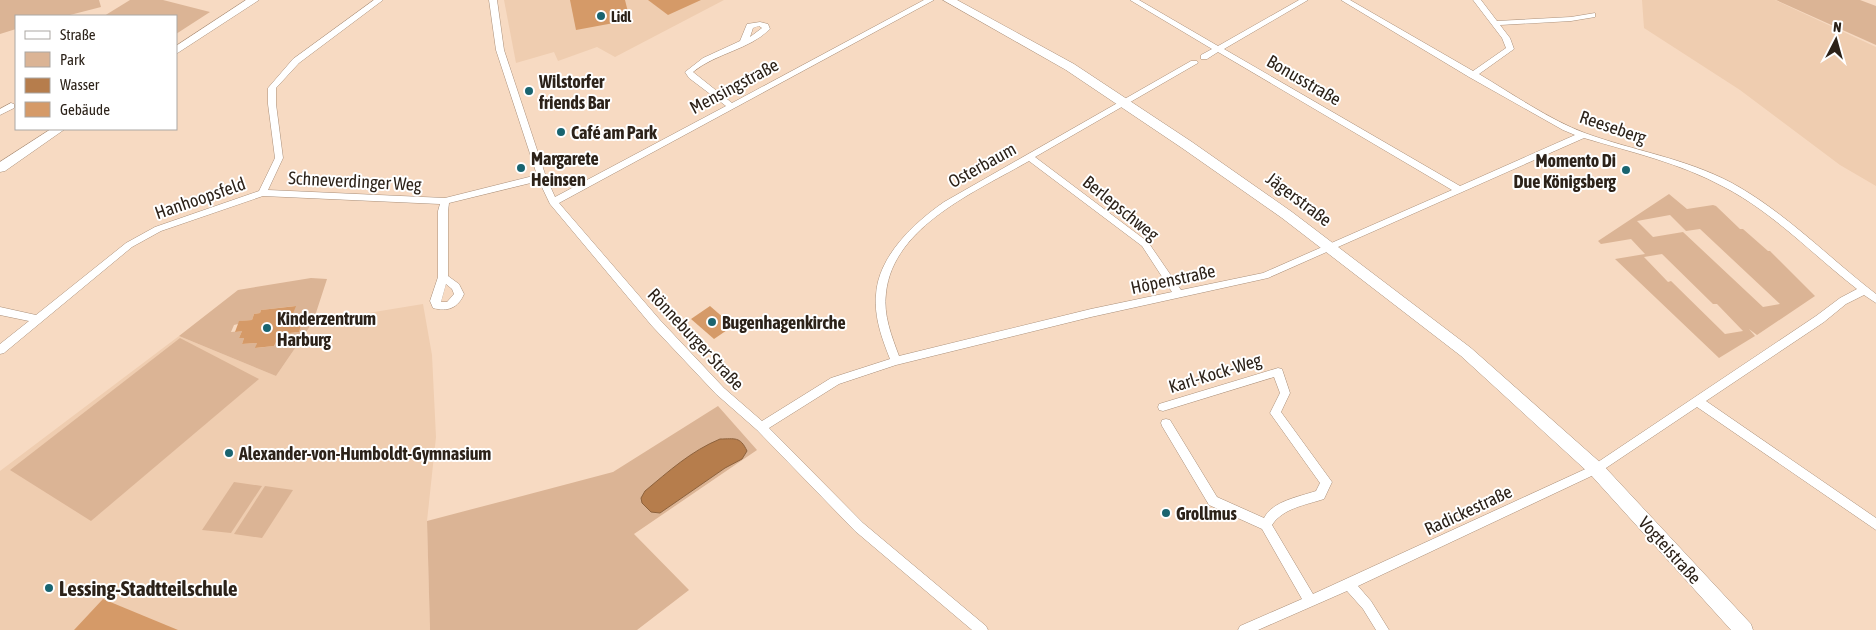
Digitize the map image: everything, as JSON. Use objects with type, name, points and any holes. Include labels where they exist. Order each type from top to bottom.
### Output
[{"type":"street","points":[[178,50],[253,0]]},
{"type":"street","name":"Hanhoopsfeld","points":[[0,350],[129,245],[158,229],[262,194],[279,158],[272,104],[272,88],[296,61],[379,0]]},
{"type":"street","name":"Rönneburger Straße","points":[[493,0],[500,50],[542,177],[553,202],[656,323],[720,391],[761,427],[859,527],[982,630]]},
{"type":"street","name":"Mensingstraße","points":[[553,202],[930,0]]},
{"type":"street","name":"Jägerstraße","points":[[949,0],[1024,40],[1124,102],[1250,188],[1466,352],[1596,469]]},
{"type":"street","name":"Bonusstraße","points":[[1134,0],[1458,189]]},
{"type":"street","points":[[1204,57],[1304,0]]},
{"type":"street","name":"Reeseberg","points":[[1345,0],[1566,128],[1678,165],[1726,184],[1774,217],[1876,299]]},
{"type":"street","points":[[1472,75],[1510,49],[1509,43],[1478,0]]},
{"type":"street","points":[[1495,23],[1571,19],[1592,15]]},
{"type":"street","points":[[731,106],[689,72],[694,66],[744,42]]},
{"type":"street","name":"Osterbaum","points":[[896,361],[882,317],[880,302],[883,284],[895,254],[907,237],[929,216],[1194,63]]},
{"type":"street","points":[[0,112],[11,106]]},
{"type":"street","points":[[0,168],[57,130]]},
{"type":"street","name":"Höpenstraße","points":[[761,427],[835,381],[896,361],[1091,313],[1265,276],[1583,135]]},
{"type":"street","name":"Berlepschweg","points":[[1030,158],[1145,244],[1179,295]]},
{"type":"street","name":"Schneverdinger Weg","points":[[262,194],[445,201],[542,177]]},
{"type":"street","name":"Schneverdinger Weg","points":[[442,277],[443,211],[445,201]]},
{"type":"street","name":"Radickestraße","points":[[1244,630],[1349,584],[1596,469],[1820,319],[1843,300],[1864,290]]},
{"type":"street","points":[[0,311],[37,320]]},
{"type":"street","name":"Karl-Kock-Weg","points":[[1163,406],[1278,372],[1285,393],[1276,413],[1326,482],[1320,495],[1275,512],[1268,519],[1266,525]]},
{"type":"street","points":[[1697,401],[1876,525]]},
{"type":"street","points":[[1166,423],[1213,501],[1266,525],[1310,601]]},
{"type":"street","name":"Vogteistraße","points":[[1596,469],[1744,630]]},
{"type":"street","points":[[1349,584],[1367,605],[1383,630]]},
{"type":"shaded area","points":[[504,0],[724,0],[615,57],[597,47],[558,61],[554,52],[516,63]]},
{"type":"shaded area","points":[[1642,0],[1775,0],[1876,47],[1876,186],[1840,165],[1740,90],[1644,28]]},
{"type":"shaded area","name":"Alexander-von-Humboldt-Gymnasium","points":[[423,304],[432,355],[436,437],[427,521],[430,630],[0,630],[0,471],[179,336],[276,376],[313,322]]},
{"type":"green space","points":[[0,0],[99,0],[101,7],[70,15],[15,15],[15,29],[0,34]]},
{"type":"green space","points":[[130,0],[163,0],[210,12],[178,33],[178,15],[106,15]]},
{"type":"green space","points":[[1776,0],[1860,0],[1876,6],[1876,45]]},
{"type":"green space","points":[[1669,194],[1687,209],[1713,205],[1740,229],[1743,229],[1770,251],[1815,296],[1757,335],[1749,329],[1755,336],[1719,358],[1615,259],[1645,254],[1631,239],[1601,244],[1598,241]],"holes":[[[1670,215],[1686,231],[1700,229],[1780,304],[1763,307],[1683,232],[1653,237],[1637,221]],[[1662,254],[1713,304],[1717,304],[1743,331],[1725,334],[1671,281],[1668,282],[1644,257]]]},
{"type":"green space","points":[[311,278],[327,279],[313,322],[276,376],[179,336],[238,290]],"holes":[[[295,306],[292,316],[305,315],[299,332],[280,334],[274,346],[256,348],[257,343],[242,344],[244,338],[239,338],[242,331],[231,332],[234,325],[240,321],[252,320],[254,314],[260,313],[261,310]]]},
{"type":"green space","points":[[180,338],[259,379],[91,521],[10,470]]},
{"type":"green space","points":[[718,406],[757,450],[634,534],[689,590],[637,630],[430,630],[427,521],[613,472]]},
{"type":"green space","points":[[234,482],[262,486],[231,533],[202,530]]},
{"type":"green space","points":[[265,486],[293,490],[262,538],[234,534]]},
{"type":"water","points":[[720,439],[736,439],[742,443],[747,451],[742,459],[725,468],[660,513],[651,512],[642,503],[641,498],[645,491],[663,476],[690,455]]},
{"type":"building","name":"Lidl","points":[[570,0],[625,0],[630,20],[576,30]]},
{"type":"building","points":[[648,0],[701,0],[668,15]]},
{"type":"building","name":"Kinderzentrum Harburg","points":[[296,306],[292,316],[305,315],[299,332],[280,334],[274,346],[255,348],[257,343],[242,344],[244,338],[239,338],[242,331],[235,332],[239,321],[252,320],[254,314],[260,313],[261,310]]},
{"type":"building","name":"Bugenhagenkirche","points":[[710,306],[733,326],[714,339],[691,319]]},
{"type":"building","points":[[103,599],[178,630],[74,630]]},
{"type":"place","name":"Lidl","points":[[601,16]]},
{"type":"place","name":"Wilstorfer friends Bar","points":[[529,91]]},
{"type":"place","name":"Café am Park","points":[[561,132]]},
{"type":"place","name":"Margarete Heinsen","points":[[521,168]]},
{"type":"place","name":"Momento Di Due Königsberg","points":[[1626,170]]},
{"type":"place","name":"Bugenhagenkirche","points":[[712,322]]},
{"type":"place","name":"Kinderzentrum Harburg","points":[[267,328]]},
{"type":"place","name":"Alexander-von-Humboldt-Gymnasium","points":[[229,453]]},
{"type":"place","name":"Grollmus","points":[[1166,513]]},
{"type":"place","name":"Lessing-Stadtteilschule","points":[[49,588]]}]
